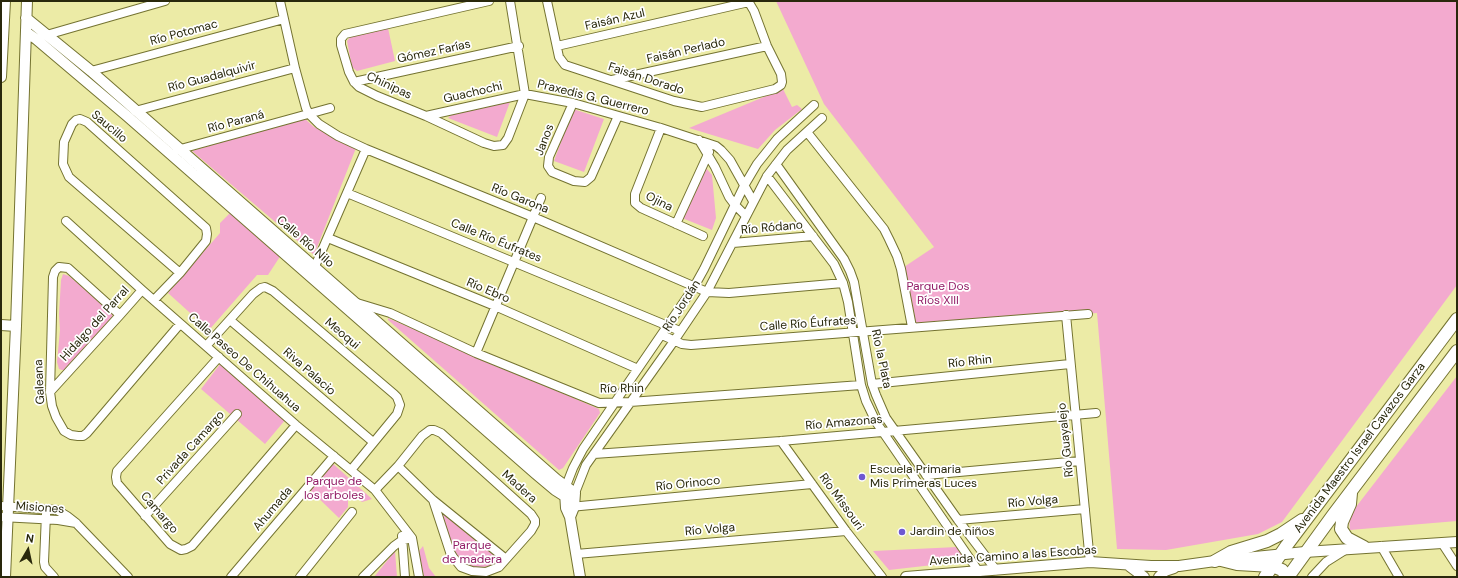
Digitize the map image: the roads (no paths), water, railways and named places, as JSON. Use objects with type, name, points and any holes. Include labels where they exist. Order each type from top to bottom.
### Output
[{"type":"main road","name":"Avenida Maestro Israel Cavazos Garza","points":[[1265,577],[1280,554],[1457,319]]},
{"type":"main road","name":"Avenida Maestro Israel Cavazos Garza","points":[[1288,577],[1305,552],[1457,351]]},
{"type":"main road","points":[[1333,515],[1327,508],[1328,500],[1350,468],[1354,457]]},
{"type":"main road","points":[[1351,492],[1350,504],[1342,522],[1341,529],[1347,538],[1364,547]]},
{"type":"main road","points":[[1218,561],[1231,552],[1267,541],[1281,534],[1312,512]]},
{"type":"main road","points":[[1218,561],[1237,564],[1272,566],[1282,570],[1288,577]]},
{"type":"street","points":[[1,77],[2,31],[5,1]]},
{"type":"street","points":[[5,577],[4,506],[16,326],[27,1]]},
{"type":"street","points":[[36,39],[46,34],[166,1]]},
{"type":"street","name":"Río Garona","points":[[280,1],[304,103],[309,114],[328,130],[366,149],[707,292],[729,293],[843,283]]},
{"type":"street","name":"Chinipas","points":[[489,1],[345,34],[341,39],[341,45],[349,72],[354,82],[359,87],[377,96],[426,116],[484,143],[499,146],[503,145],[508,138],[525,94]]},
{"type":"street","name":"Praxedis G. Guerrero","points":[[510,1],[519,46],[525,94],[572,103],[661,128],[711,144],[726,154],[753,201]]},
{"type":"street","name":"Faisán Dorado","points":[[548,1],[559,57],[565,65],[674,101],[702,107],[775,89],[781,85],[781,74],[767,46]]},
{"type":"street","points":[[749,2],[767,46]]},
{"type":"street","name":"Faisán Azul","points":[[557,46],[749,2]]},
{"type":"street","name":"Calle Río Nilo","points":[[26,18],[91,71],[181,150],[536,474],[565,491]]},
{"type":"street","name":"Río Potomac","points":[[91,71],[284,19]]},
{"type":"street","name":"Calle Río Nilo","points":[[26,32],[313,272],[355,303],[565,491],[572,505]]},
{"type":"street","name":"Gómez Farías","points":[[354,82],[519,46]]},
{"type":"street","name":"Faisán Perlado","points":[[611,80],[767,46]]},
{"type":"street","name":"Río Guadalquivir","points":[[135,111],[295,68]]},
{"type":"street","name":"Guachochi","points":[[426,116],[525,94]]},
{"type":"street","name":"Janos","points":[[572,103],[549,157],[548,166],[552,172],[574,181],[585,182],[591,177],[618,116]]},
{"type":"street","points":[[565,491],[573,468],[583,450],[694,287],[744,186],[757,164],[768,149],[814,105]]},
{"type":"street","name":"Río Paraná","points":[[169,153],[330,108]]},
{"type":"street","name":"Río Jordán","points":[[572,505],[582,474],[594,454],[707,292],[767,176],[787,150],[822,118]]},
{"type":"street","name":"Saucillo","points":[[154,300],[180,273],[206,241],[206,228],[87,122],[80,119],[76,120],[68,131],[62,154],[63,164],[69,177],[180,273]]},
{"type":"street","name":"Ojina","points":[[661,128],[635,194],[635,203],[641,208],[702,236]]},
{"type":"street","points":[[807,132],[884,229],[894,248],[901,269],[912,327]]},
{"type":"street","points":[[699,140],[715,167],[724,189],[735,205],[746,216]]},
{"type":"street","points":[[676,224],[708,154],[711,144]]},
{"type":"street","points":[[313,272],[366,149]]},
{"type":"street","name":"Rio la Plata","points":[[776,164],[847,265],[854,282],[872,384],[880,407],[926,476],[996,570]]},
{"type":"street","name":"Rio la Plata","points":[[767,176],[834,264],[843,283],[861,385],[870,411],[979,572]]},
{"type":"street","name":"Calle Río Éufrates","points":[[347,193],[680,331]]},
{"type":"street","points":[[476,353],[541,198]]},
{"type":"street","name":"Calle Paseo De Chihuahua","points":[[66,221],[180,324],[207,345],[296,424],[375,490],[412,538],[419,577]]},
{"type":"street","name":"Río Ródano","points":[[733,243],[813,236]]},
{"type":"street","name":"Río Ebro","points":[[328,238],[495,306],[638,369]]},
{"type":"street","name":"Galeana","points":[[120,315],[68,268],[59,267],[55,271],[53,277],[50,392],[52,406],[60,425],[64,431],[71,435],[82,436],[87,433],[180,324]]},
{"type":"street","name":"Meoqui","points":[[207,345],[257,290],[261,288],[269,289],[394,394],[400,405],[398,411],[351,470]]},
{"type":"street","name":"Hidalgo del Parral","points":[[50,392],[142,290]]},
{"type":"street","name":"Río Rhin","points":[[355,303],[390,313],[476,353],[593,401],[614,403],[861,385]]},
{"type":"street","name":"Calle Río Éufrates","points":[[662,335],[682,344],[691,345],[1088,314]]},
{"type":"street","name":"Río Guayalejo","points":[[1066,315],[1090,562]]},
{"type":"street","name":"Riva Palacio","points":[[230,320],[373,442]]},
{"type":"street","points":[[1,325],[16,326]]},
{"type":"street","name":"Camargo","points":[[219,357],[117,471],[117,483],[170,544],[180,550],[192,546],[296,424]]},
{"type":"street","name":"Río Rhin","points":[[872,384],[1070,364]]},
{"type":"street","name":"Río Amazonas","points":[[594,454],[781,441],[1096,412]]},
{"type":"street","name":"Privada Camargo","points":[[145,516],[237,414]]},
{"type":"street","name":"Madera","points":[[375,490],[398,466],[426,432],[434,430],[441,433],[531,514],[535,520],[532,531],[506,559]]},
{"type":"street","name":"Río Missouri","points":[[781,441],[846,531],[882,577]]},
{"type":"street","name":"Ahumada","points":[[231,577],[334,456]]},
{"type":"street","points":[[926,476],[1080,461]]},
{"type":"street","points":[[398,466],[433,500],[506,559],[495,569],[486,572],[472,571],[461,567],[450,552],[433,500]]},
{"type":"street","name":"Río Orinoco","points":[[572,505],[812,484]]},
{"type":"street","points":[[572,505],[576,554],[580,577]]},
{"type":"street","name":"Misiones","points":[[4,506],[57,510],[76,523],[128,577]]},
{"type":"street","name":"Río Volga","points":[[958,520],[1085,509]]},
{"type":"street","points":[[46,510],[44,562],[45,567],[54,577]]},
{"type":"street","points":[[300,577],[352,512]]},
{"type":"street","name":"Misiones","points":[[4,517],[76,523]]},
{"type":"street","points":[[403,525],[401,541],[405,577]]},
{"type":"street","name":"Río Volga","points":[[576,554],[846,531]]},
{"type":"street","points":[[363,577],[401,541],[412,538]]},
{"type":"street","name":"Avenida Camino a las Escobas","points":[[906,577],[1090,562],[1151,566],[1179,566],[1280,554],[1349,548],[1457,542]]},
{"type":"street","points":[[1442,543],[1457,566]]},
{"type":"street","points":[[1381,546],[1399,577]]},
{"type":"street","points":[[1312,577],[1326,562],[1349,548]]},
{"type":"street","points":[[1126,564],[1144,577]]},
{"type":"street","points":[[1159,577],[1168,570],[1179,566]]},
{"type":"place","name":"Escuela Primaria Mis Primeras Luces","points":[[862,477]]},
{"type":"place","name":"Jardin de niños","points":[[902,532]]},
{"type":"park label","name":"Parque Dos Ríos XIII","points":[[938,294]]},
{"type":"park label","name":"Parque de los arboles","points":[[334,489]]},
{"type":"park label","name":"Parque de madera","points":[[472,553]]}]
